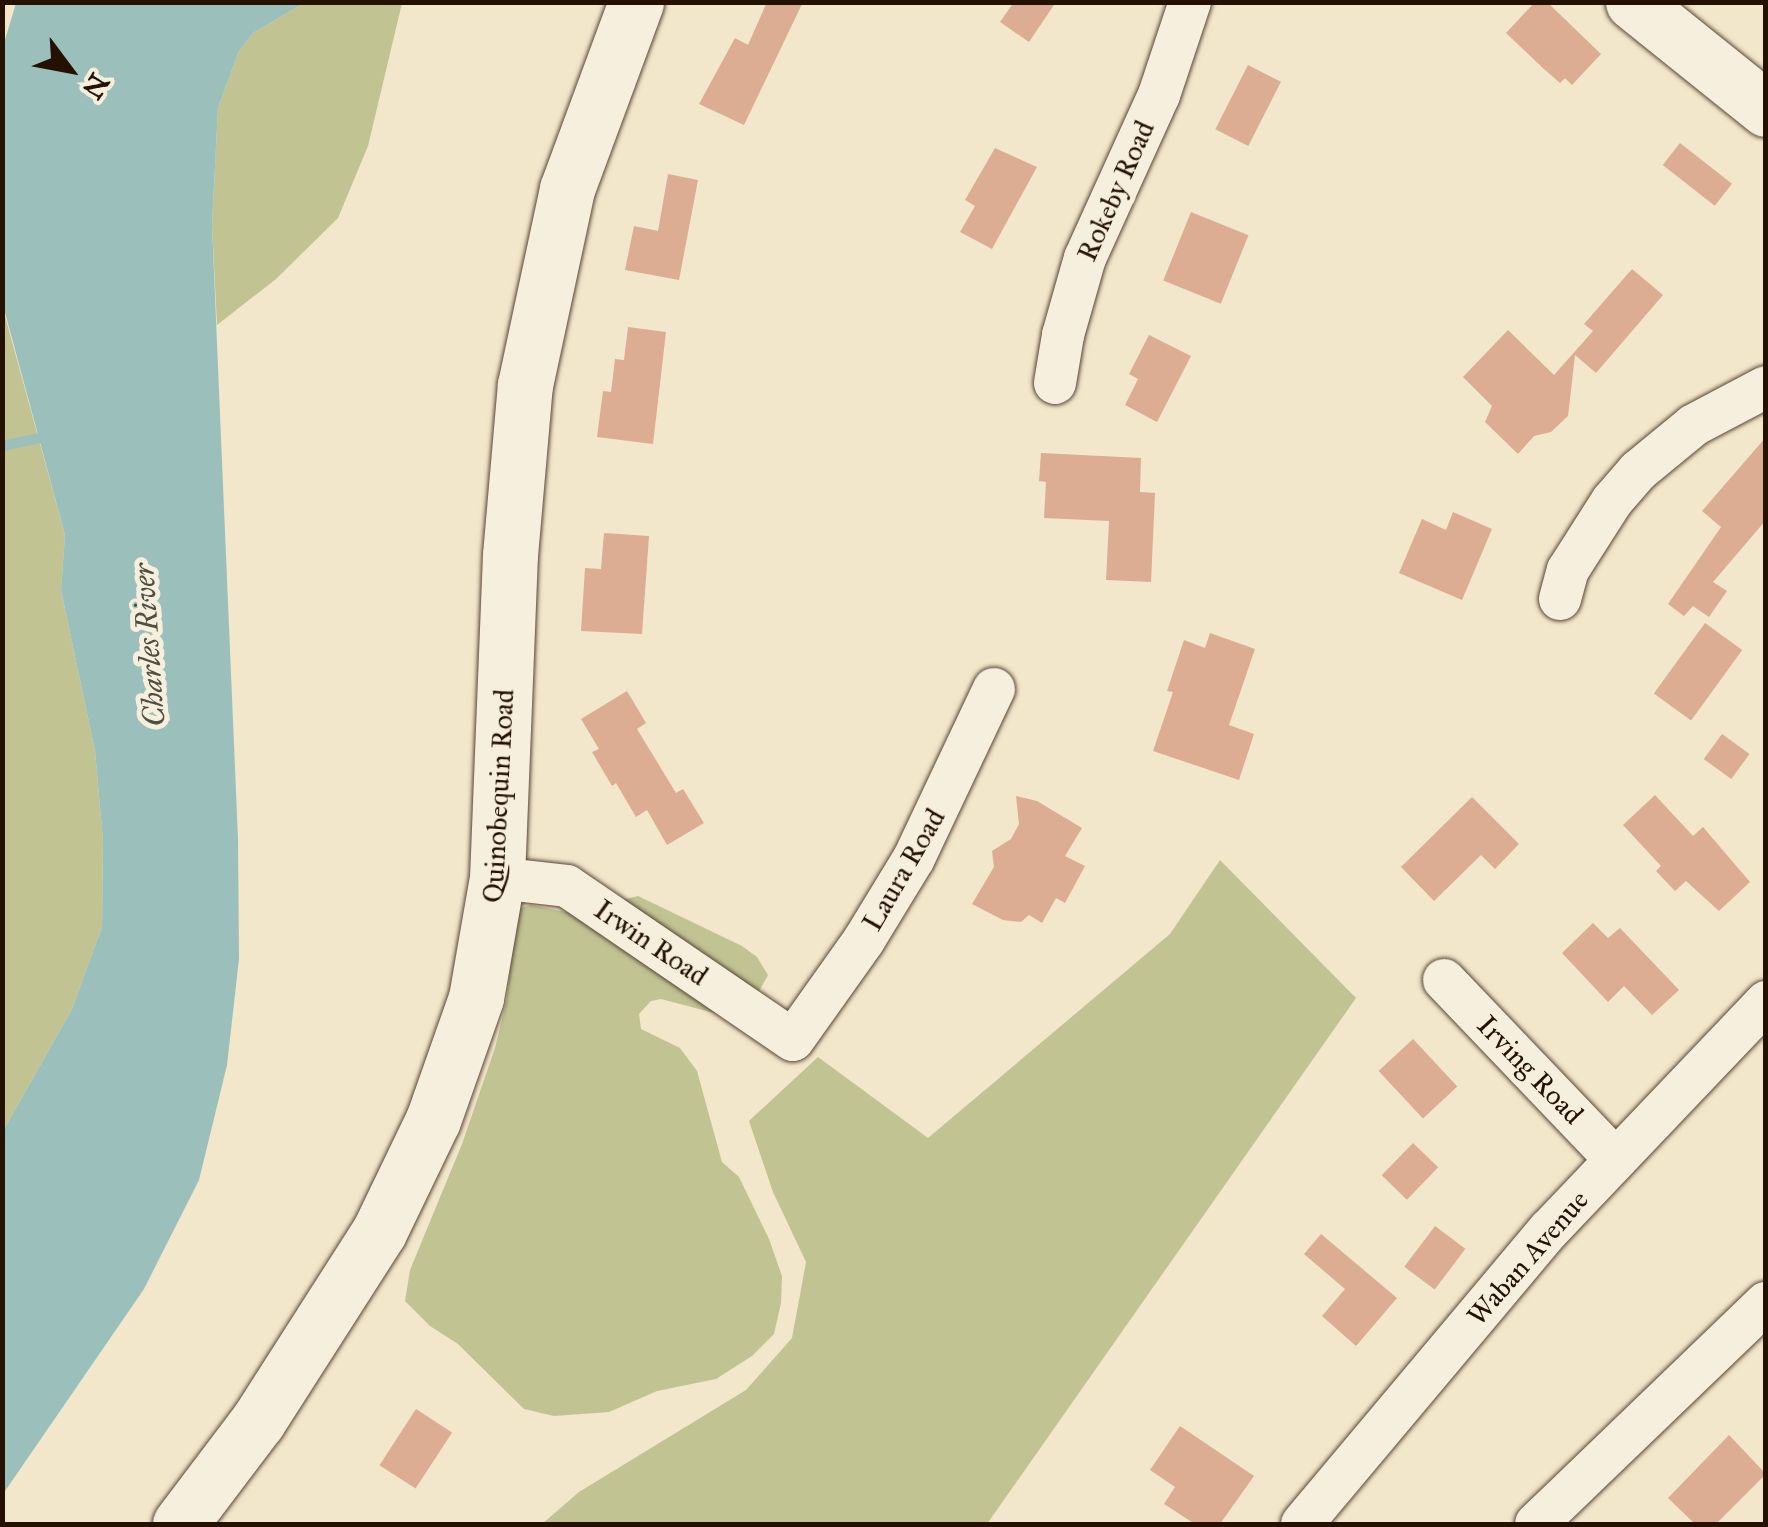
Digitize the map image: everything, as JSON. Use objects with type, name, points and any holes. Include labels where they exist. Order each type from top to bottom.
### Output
[{"type":"main road","name":"Quinobequin Road","points":[[180,1524],[258,1421],[339,1301],[397,1198],[450,1077],[476,998],[497,878],[510,555],[526,385],[567,189],[636,2]]},
{"type":"main road","points":[[1634,2],[1766,109]]},
{"type":"street","name":"Rokeby Road","points":[[1055,384],[1063,335],[1085,258],[1159,95],[1190,2]]},
{"type":"street","points":[[1560,599],[1568,570],[1612,501],[1638,471],[1694,425],[1766,388]]},
{"type":"street","name":"Laura Road","points":[[793,1040],[905,873],[994,688]]},
{"type":"street","name":"Irwin Road","points":[[497,878],[567,886],[793,1040]]},
{"type":"street","name":"Irving Road","points":[[1444,980],[1615,1160]]},
{"type":"street","name":"Waban Avenue","points":[[1302,1524],[1515,1268],[1766,1002]]},
{"type":"street","points":[[1536,1524],[1766,1303]]},
{"type":"green space","points":[[304,3],[402,3],[368,146],[338,218],[276,279],[217,325],[212,225],[218,108],[239,51],[253,33]]},
{"type":"green space","points":[[2,305],[65,535],[61,590],[95,751],[103,841],[102,927],[72,1009],[3,1131]]},
{"type":"green space","points":[[1220,860],[1356,998],[987,1524],[542,1524],[579,1492],[746,1390],[792,1338],[806,1262],[773,1192],[749,1121],[818,1057],[928,1138],[1170,934]]},
{"type":"green space","points":[[638,896],[742,946],[757,957],[768,975],[754,1000],[734,1010],[714,1013],[661,999],[651,1001],[639,1014],[641,1029],[680,1048],[697,1071],[722,1162],[739,1177],[769,1239],[782,1276],[781,1303],[774,1334],[752,1356],[716,1379],[657,1391],[609,1412],[554,1416],[524,1409],[458,1344],[430,1326],[405,1301],[410,1270],[462,1144],[495,1048],[507,999],[516,909],[531,905],[571,913]]},
{"type":"water","name":"Charles River","points":[[16,3],[304,3],[253,33],[239,51],[218,108],[212,225],[238,839],[239,959],[227,1065],[199,1180],[144,1289],[3,1494],[3,1131],[72,1009],[102,927],[103,841],[95,751],[61,590],[65,535],[3,305],[2,50]]},
{"type":"building","points":[[767,2],[803,2],[744,125],[699,104],[735,38],[748,45]]},
{"type":"building","points":[[1014,2],[1056,2],[1029,42],[1000,22]]},
{"type":"building","points":[[1535,2],[1547,2],[1601,54],[1572,85],[1565,78],[1560,83],[1506,33]]},
{"type":"building","points":[[1248,65],[1281,82],[1248,146],[1215,129]]},
{"type":"building","points":[[1680,143],[1732,184],[1715,206],[1663,165]]},
{"type":"building","points":[[995,148],[1037,167],[992,249],[960,232],[975,206],[965,200]]},
{"type":"building","points":[[668,174],[698,180],[679,280],[625,270],[634,226],[658,231]]},
{"type":"building","points":[[1191,212],[1248,235],[1221,304],[1163,281]]},
{"type":"building","points":[[1632,269],[1663,295],[1596,373],[1575,355],[1568,416],[1551,432],[1534,436],[1518,454],[1485,422],[1492,406],[1463,377],[1508,330],[1554,375],[1593,331],[1584,324]]},
{"type":"building","points":[[628,327],[666,332],[653,444],[597,437],[603,391],[611,392],[615,359],[624,360]]},
{"type":"building","points":[[1149,335],[1191,356],[1157,422],[1125,405],[1138,379],[1129,374]]},
{"type":"building","points":[[1766,437],[1766,520],[1713,582],[1727,591],[1709,617],[1693,606],[1684,616],[1668,604],[1721,527],[1702,511]]},
{"type":"building","points":[[1041,453],[1141,458],[1140,492],[1155,493],[1151,582],[1106,580],[1109,521],[1044,518],[1046,482],[1039,481]]},
{"type":"building","points":[[1453,512],[1492,529],[1462,600],[1399,573],[1422,519],[1446,530]]},
{"type":"building","points":[[604,533],[649,536],[642,634],[581,631],[585,568],[601,569]]},
{"type":"building","points":[[1705,623],[1742,650],[1691,720],[1654,693]]},
{"type":"building","points":[[1210,633],[1255,649],[1229,725],[1254,734],[1239,780],[1153,751],[1173,692],[1167,691],[1184,640],[1205,648]]},
{"type":"building","points":[[627,691],[646,723],[637,729],[676,793],[683,789],[704,823],[667,845],[647,810],[636,817],[616,783],[612,786],[592,752],[599,749],[581,719]]},
{"type":"building","points":[[1722,734],[1750,754],[1731,779],[1704,759]]},
{"type":"building","points":[[1655,795],[1693,836],[1703,827],[1750,882],[1719,911],[1686,881],[1675,891],[1656,871],[1661,866],[1623,825]]},
{"type":"building","points":[[1016,796],[1037,801],[1082,828],[1065,856],[1085,866],[1065,903],[1056,898],[1042,923],[1029,915],[1021,922],[1003,920],[972,904],[994,867],[992,851],[1011,839],[1019,824]]},
{"type":"building","points":[[1472,797],[1519,844],[1495,869],[1481,855],[1434,901],[1401,867]]},
{"type":"building","points":[[1593,923],[1608,938],[1620,928],[1679,990],[1652,1015],[1624,986],[1608,1002],[1562,953]]},
{"type":"building","points":[[1413,1039],[1457,1087],[1423,1119],[1379,1071]]},
{"type":"building","points":[[1413,1143],[1438,1167],[1407,1200],[1382,1175]]},
{"type":"building","points":[[1435,1226],[1465,1249],[1435,1290],[1404,1267]]},
{"type":"building","points":[[1321,1234],[1397,1298],[1356,1346],[1322,1316],[1345,1289],[1304,1254]]},
{"type":"building","points":[[416,1409],[452,1432],[416,1489],[380,1465]]},
{"type":"building","points":[[1180,1426],[1254,1476],[1220,1524],[1195,1524],[1164,1504],[1175,1487],[1150,1470]]},
{"type":"building","points":[[1729,1435],[1766,1474],[1716,1524],[1695,1524],[1668,1498]]},
{"type":"waterway","points":[[2,446],[50,436]]}]
